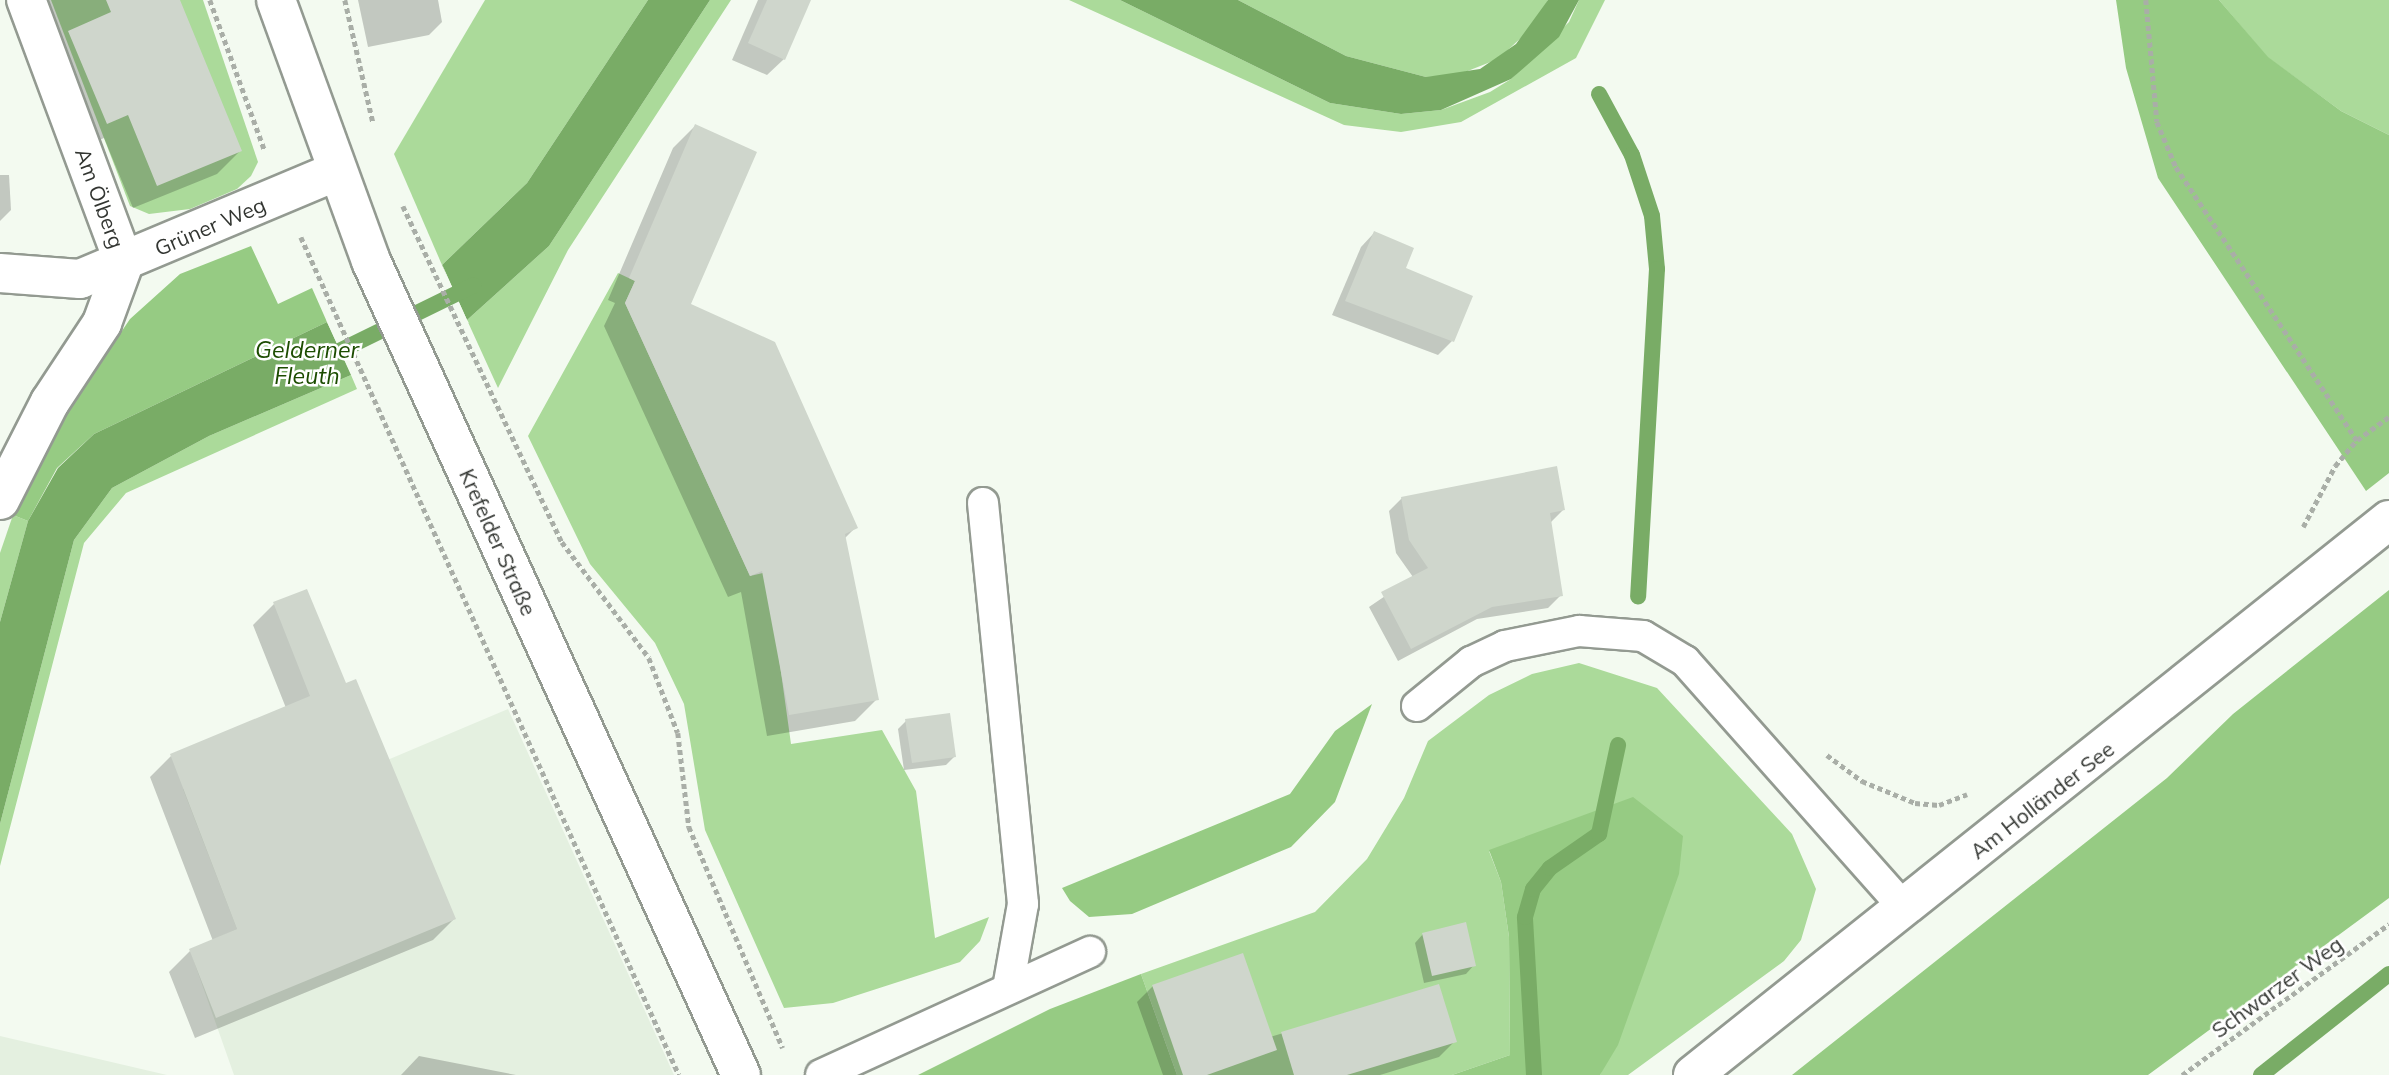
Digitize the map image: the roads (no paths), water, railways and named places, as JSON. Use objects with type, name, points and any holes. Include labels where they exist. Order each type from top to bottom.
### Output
[{"type":"street","name":"Am Ölberg","points":[[0,500],[50,402],[102,323],[124,263],[26,0]]},
{"type":"street","name":"Krefelder Straße","points":[[276,0],[335,172],[371,261],[741,1075]]},
{"type":"street","name":"Grüner Weg","points":[[0,273],[80,279],[124,263],[335,172]]},
{"type":"street","name":"Am Holländer See","points":[[1693,1075],[1905,909],[2389,520]]},
{"type":"lane","points":[[983,503],[1023,904],[1008,988]]},
{"type":"lane","points":[[1418,706],[1471,662],[1505,646],[1579,631],[1643,636],[1685,661],[1905,909]]},
{"type":"lane","points":[[821,1075],[1090,952]]},
{"type":"water","points":[[648,0],[710,0],[549,246],[467,320],[442,265],[527,183]]},
{"type":"water","points":[[1120,0],[1238,0],[1346,56],[1426,77],[1480,69],[1516,44],[1548,0],[1579,0],[1559,37],[1511,79],[1441,110],[1401,114],[1330,103]]},
{"type":"water","name":"Gelderner Fleuth","points":[[327,322],[351,375],[209,436],[112,488],[74,540],[0,824],[0,622],[28,521],[58,468],[94,434]]},
{"type":"waterway","points":[[1599,94],[1632,155],[1652,216],[1657,269],[1638,596]]},
{"type":"waterway","name":"Gelderner Fleuth","points":[[321,360],[474,285]]},
{"type":"waterway","points":[[1534,1075],[1525,917],[1533,889],[1550,868],[1599,834],[1618,745]]},
{"type":"waterway","points":[[2261,1075],[2389,974]]}]
